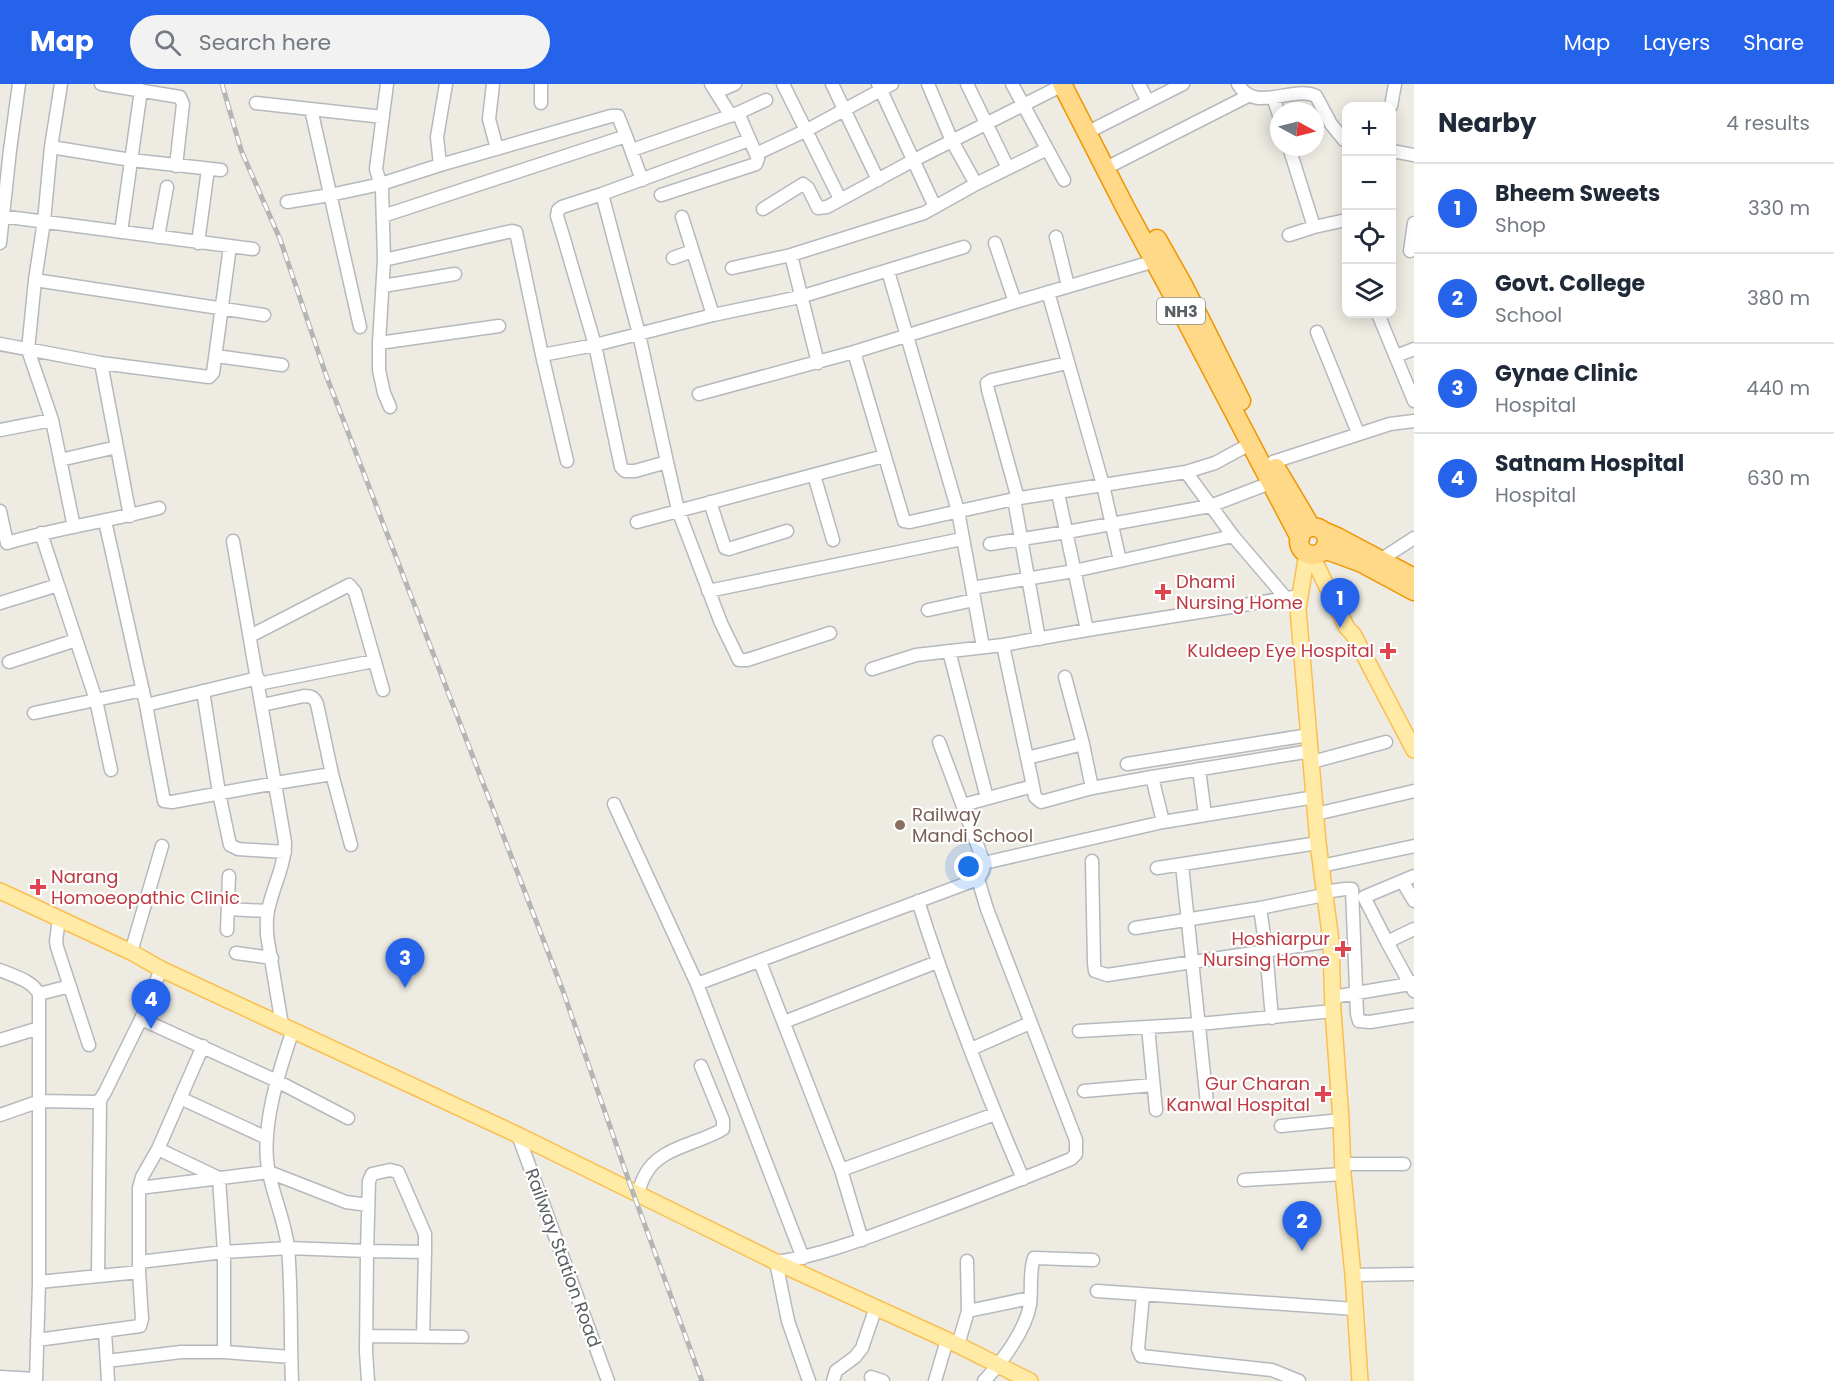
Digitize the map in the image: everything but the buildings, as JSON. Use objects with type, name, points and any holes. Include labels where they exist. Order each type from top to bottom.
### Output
[{"type":"highway","name":"NH3","points":[[1067,84],[1096,128],[1126,209],[1270,483],[1313,540]]},
{"type":"highway","name":"NH3","points":[[1067,84],[1111,166],[1138,207],[1183,285],[1313,540]]},
{"type":"highway","points":[[1313,540],[1380,560],[1414,578]]},
{"type":"highway","points":[[1313,540],[1414,591]]},
{"type":"main road","points":[[1313,540],[1295,600],[1312,757],[1318,843],[1331,941],[1343,1169],[1360,1381]]},
{"type":"main road","points":[[1313,540],[1351,618],[1353,634],[1414,750]]},
{"type":"main road","points":[[0,891],[131,952],[160,969],[518,1135],[776,1262],[952,1342],[1029,1381]]},
{"type":"street","points":[[0,243],[19,84]]},
{"type":"street","points":[[61,84],[51,147],[28,350],[51,420],[74,527]]},
{"type":"street","points":[[101,84],[180,97],[182,100],[176,166]]},
{"type":"street","points":[[387,84],[376,169],[381,184],[384,260],[379,370],[384,393],[390,406]]},
{"type":"street","points":[[440,165],[437,137],[446,84]]},
{"type":"street","points":[[493,84],[488,110],[497,148]]},
{"type":"street","points":[[541,84],[542,103]]},
{"type":"street","points":[[661,195],[757,162],[756,154],[735,115],[714,88],[735,84]]},
{"type":"street","points":[[783,84],[840,199]]},
{"type":"street","points":[[832,84],[878,180]]},
{"type":"street","points":[[928,84],[952,141],[976,184]]},
{"type":"street","points":[[967,84],[1008,168]]},
{"type":"street","points":[[1012,84],[1064,180]]},
{"type":"street","points":[[764,209],[803,184],[808,188],[818,207],[827,207],[914,160],[1067,84]]},
{"type":"street","points":[[1139,84],[1148,102]]},
{"type":"street","points":[[1096,128],[1183,84]]},
{"type":"street","points":[[1238,84],[1248,96],[1256,98],[1301,93],[1316,96],[1331,124],[1342,138]]},
{"type":"street","points":[[1392,102],[1395,84]]},
{"type":"street","points":[[756,154],[807,130],[884,86],[935,207]]},
{"type":"street","points":[[121,232],[141,90]]},
{"type":"street","points":[[1111,166],[1248,96]]},
{"type":"street","points":[[1273,97],[1275,102]]},
{"type":"street","points":[[632,150],[735,115],[766,100]]},
{"type":"street","points":[[256,103],[383,117]]},
{"type":"street","points":[[311,109],[360,327]]},
{"type":"street","points":[[286,202],[381,184],[497,148],[615,116],[620,119],[642,180]]},
{"type":"street","points":[[383,216],[626,136]]},
{"type":"street","points":[[668,462],[635,471],[625,471],[621,467],[595,345],[557,213],[562,207],[602,195],[749,140]]},
{"type":"street","points":[[51,147],[215,170],[198,243]]},
{"type":"street","points":[[732,268],[791,255],[915,216],[1047,148]]},
{"type":"street","points":[[1396,152],[1414,155]]},
{"type":"street","points":[[1292,156],[1314,227]]},
{"type":"street","points":[[158,237],[167,187]]},
{"type":"street","points":[[602,195],[639,334],[678,510],[708,591],[736,655],[743,661],[830,633]]},
{"type":"street","points":[[2,217],[253,249]]},
{"type":"street","points":[[682,217],[713,315]]},
{"type":"street","points":[[1289,235],[1314,227],[1342,223]]},
{"type":"street","points":[[1410,251],[1414,223]]},
{"type":"street","points":[[384,260],[512,231],[516,232],[567,461]]},
{"type":"street","points":[[1056,237],[1068,286]]},
{"type":"street","points":[[995,243],[1015,302]]},
{"type":"street","points":[[0,344],[101,363],[209,377],[213,373],[216,356],[230,246]]},
{"type":"street","points":[[542,355],[595,345],[713,315],[800,297],[964,248]]},
{"type":"street","points":[[673,258],[692,252]]},
{"type":"street","points":[[791,255],[818,363]]},
{"type":"street","points":[[699,394],[818,363],[1155,261]]},
{"type":"street","points":[[888,271],[958,511],[983,647]]},
{"type":"street","points":[[383,286],[455,274]]},
{"type":"street","points":[[35,280],[264,315]]},
{"type":"street","points":[[1048,292],[1103,485],[1120,561]]},
{"type":"street","points":[[1380,318],[1414,401]]},
{"type":"street","points":[[379,343],[499,326]]},
{"type":"street","points":[[1317,332],[1358,433]]},
{"type":"street","points":[[1396,356],[1414,349]]},
{"type":"street","points":[[854,352],[904,521],[910,522],[1016,499],[1186,472],[1215,463],[1250,444]]},
{"type":"street","points":[[216,356],[282,365]]},
{"type":"street","points":[[101,363],[130,516]]},
{"type":"street","points":[[1040,639],[1016,499],[987,383],[1067,363]]},
{"type":"street","points":[[0,430],[51,420]]},
{"type":"street","points":[[1272,462],[1358,433],[1390,424],[1414,421]]},
{"type":"street","points":[[60,460],[117,447]]},
{"type":"street","points":[[638,522],[884,456]]},
{"type":"street","points":[[1186,472],[1233,536],[1295,600]]},
{"type":"street","points":[[814,475],[833,540]]},
{"type":"street","points":[[990,544],[1210,506],[1270,483]]},
{"type":"street","points":[[1058,493],[1087,630]]},
{"type":"street","points":[[710,502],[724,548],[729,549],[787,531]]},
{"type":"street","points":[[0,511],[4,544],[41,533],[130,516],[159,508]]},
{"type":"street","points":[[105,521],[143,690],[164,801],[172,802],[332,774]]},
{"type":"street","points":[[41,533],[96,700],[111,770]]},
{"type":"street","points":[[928,610],[1029,578],[1074,571],[1233,536]]},
{"type":"street","points":[[1380,560],[1414,538]]},
{"type":"street","points":[[708,591],[962,539]]},
{"type":"street","points":[[233,541],[285,842],[285,852],[268,911],[267,935],[287,1028],[266,1153],[288,1248],[292,1381]]},
{"type":"street","points":[[0,603],[57,585]]},
{"type":"street","points":[[249,636],[349,585],[354,592],[383,690]]},
{"type":"street","points":[[872,669],[916,655],[1003,645],[1087,630],[1295,600]]},
{"type":"street","points":[[9,662],[76,640]]},
{"type":"street","points":[[1003,645],[1035,797],[1041,802],[1092,788],[1152,777],[1199,769],[1312,757],[1386,742]]},
{"type":"street","points":[[949,651],[987,798]]},
{"type":"street","points":[[146,705],[203,691],[374,661]]},
{"type":"street","points":[[1065,677],[1092,788]]},
{"type":"street","points":[[34,713],[143,690]]},
{"type":"street","points":[[203,691],[219,793],[230,845],[238,849],[285,852]]},
{"type":"street","points":[[262,705],[304,696],[314,699],[351,844]]},
{"type":"street","points":[[1127,764],[1309,735]]},
{"type":"street","points":[[698,984],[978,879],[984,863],[939,742]]},
{"type":"street","points":[[1027,758],[1083,744]]},
{"type":"street","points":[[1199,769],[1205,815]]},
{"type":"street","points":[[1152,777],[1163,822]]},
{"type":"street","points":[[963,805],[1033,786]]},
{"type":"street","points":[[1316,814],[1414,791]]},
{"type":"street","points":[[984,863],[1163,822],[1315,797]]},
{"type":"street","points":[[614,804],[698,984],[803,1258]]},
{"type":"street","points":[[1157,868],[1318,843]]},
{"type":"street","points":[[131,952],[162,846]]},
{"type":"street","points":[[1321,866],[1414,846]]},
{"type":"street","points":[[1092,861],[1095,971],[1107,975],[1331,941]]},
{"type":"street","points":[[1182,865],[1207,1103]]},
{"type":"street","points":[[227,930],[229,876]]},
{"type":"street","points":[[1364,897],[1414,876]]},
{"type":"street","points":[[809,1381],[788,1320],[776,1262],[803,1258],[862,1239],[1023,1179],[1071,1159],[1076,1154],[1077,1147],[1068,1119],[987,909],[978,879]]},
{"type":"street","points":[[1402,881],[1414,901]]},
{"type":"street","points":[[1079,1031],[1272,1018],[1333,1004],[1357,993],[1413,986],[1364,897],[1352,889],[1260,908],[1135,928]]},
{"type":"street","points":[[1352,889],[1359,1021],[1370,1022],[1414,1015]]},
{"type":"street","points":[[918,901],[937,962],[995,1114],[1023,1179]]},
{"type":"street","points":[[1260,908],[1272,1018]]},
{"type":"street","points":[[228,909],[268,911]]},
{"type":"street","points":[[59,919],[56,941],[89,1045]]},
{"type":"street","points":[[1387,942],[1414,928]]},
{"type":"street","points":[[236,953],[272,958]]},
{"type":"street","points":[[760,962],[842,1170],[862,1239]]},
{"type":"street","points":[[784,1022],[937,962]]},
{"type":"street","points":[[98,1276],[100,1100],[141,1019],[160,969]]},
{"type":"street","points":[[0,970],[31,984],[39,994],[40,1101],[36,1380],[0,1377]]},
{"type":"street","points":[[39,994],[70,986]]},
{"type":"street","points":[[141,1019],[277,1081],[348,1118]]},
{"type":"street","points":[[971,1049],[1030,1023]]},
{"type":"street","points":[[1148,1027],[1155,1110]]},
{"type":"street","points":[[0,1040],[39,1028]]},
{"type":"street","points":[[37,1340],[140,1326],[142,1318],[139,1267],[139,1188],[202,1046]]},
{"type":"street","points":[[638,1193],[645,1174],[660,1158],[723,1129],[723,1120],[701,1066]]},
{"type":"street","points":[[1084,1091],[1153,1085]]},
{"type":"street","points":[[180,1098],[267,1138]]},
{"type":"street","points":[[0,1115],[40,1101],[89,1103],[100,1100]]},
{"type":"street","points":[[842,1170],[995,1114]]},
{"type":"street","points":[[1281,1126],[1341,1120]]},
{"type":"street","name":"Railway Station Road","points":[[518,1135],[608,1381]]},
{"type":"street","points":[[158,1149],[219,1178]]},
{"type":"street","points":[[1244,1180],[1404,1164]]},
{"type":"street","points":[[368,1381],[366,1251],[369,1181],[372,1174],[390,1170],[398,1172],[423,1229],[425,1252],[423,1336]]},
{"type":"street","points":[[139,1188],[269,1172],[346,1202],[368,1205]]},
{"type":"street","points":[[219,1178],[224,1252],[224,1352]]},
{"type":"street","points":[[39,1282],[98,1276],[224,1252],[288,1248],[425,1252]]},
{"type":"street","points":[[984,1381],[998,1366],[1023,1325],[1030,1298],[1034,1258],[1093,1260]]},
{"type":"street","points":[[935,1381],[968,1311],[967,1261]]},
{"type":"street","points":[[1353,1275],[1414,1274]]},
{"type":"street","points":[[1097,1292],[1355,1309]]},
{"type":"street","points":[[1143,1295],[1138,1349],[1141,1356],[1272,1370],[1299,1381]]},
{"type":"street","points":[[968,1311],[1030,1298]]},
{"type":"street","points":[[834,1381],[836,1371],[862,1348],[876,1307]]},
{"type":"street","points":[[105,1331],[108,1381]]},
{"type":"street","points":[[366,1336],[462,1337]]},
{"type":"street","points":[[107,1361],[166,1353],[224,1352],[291,1358]]},
{"type":"street","points":[[871,1377],[883,1381]]},
{"type":"railway","points":[[222,84],[241,150],[280,239],[326,375],[563,991],[632,1190],[702,1381]]},
{"type":"place","name":"Dhami Nursing Home","points":[[1163,592]]},
{"type":"place","name":"Bheem Sweets","points":[[1340,628]]},
{"type":"place","name":"Kuldeep Eye Hospital","points":[[1388,651]]},
{"type":"place","name":"Railway Mandi School","points":[[900,825]]},
{"type":"place","name":"Narang Homoeopathic Clinic","points":[[38,887]]},
{"type":"place","name":"Hoshiarpur Nursing Home","points":[[1343,949]]},
{"type":"place","name":"Gynae Clinic","points":[[405,988]]},
{"type":"place","name":"Satnam Hospital","points":[[151,1029]]},
{"type":"place","name":"Gur Charan Kanwal Hospital","points":[[1323,1094]]},
{"type":"place","name":"Govt. College","points":[[1302,1251]]}]
